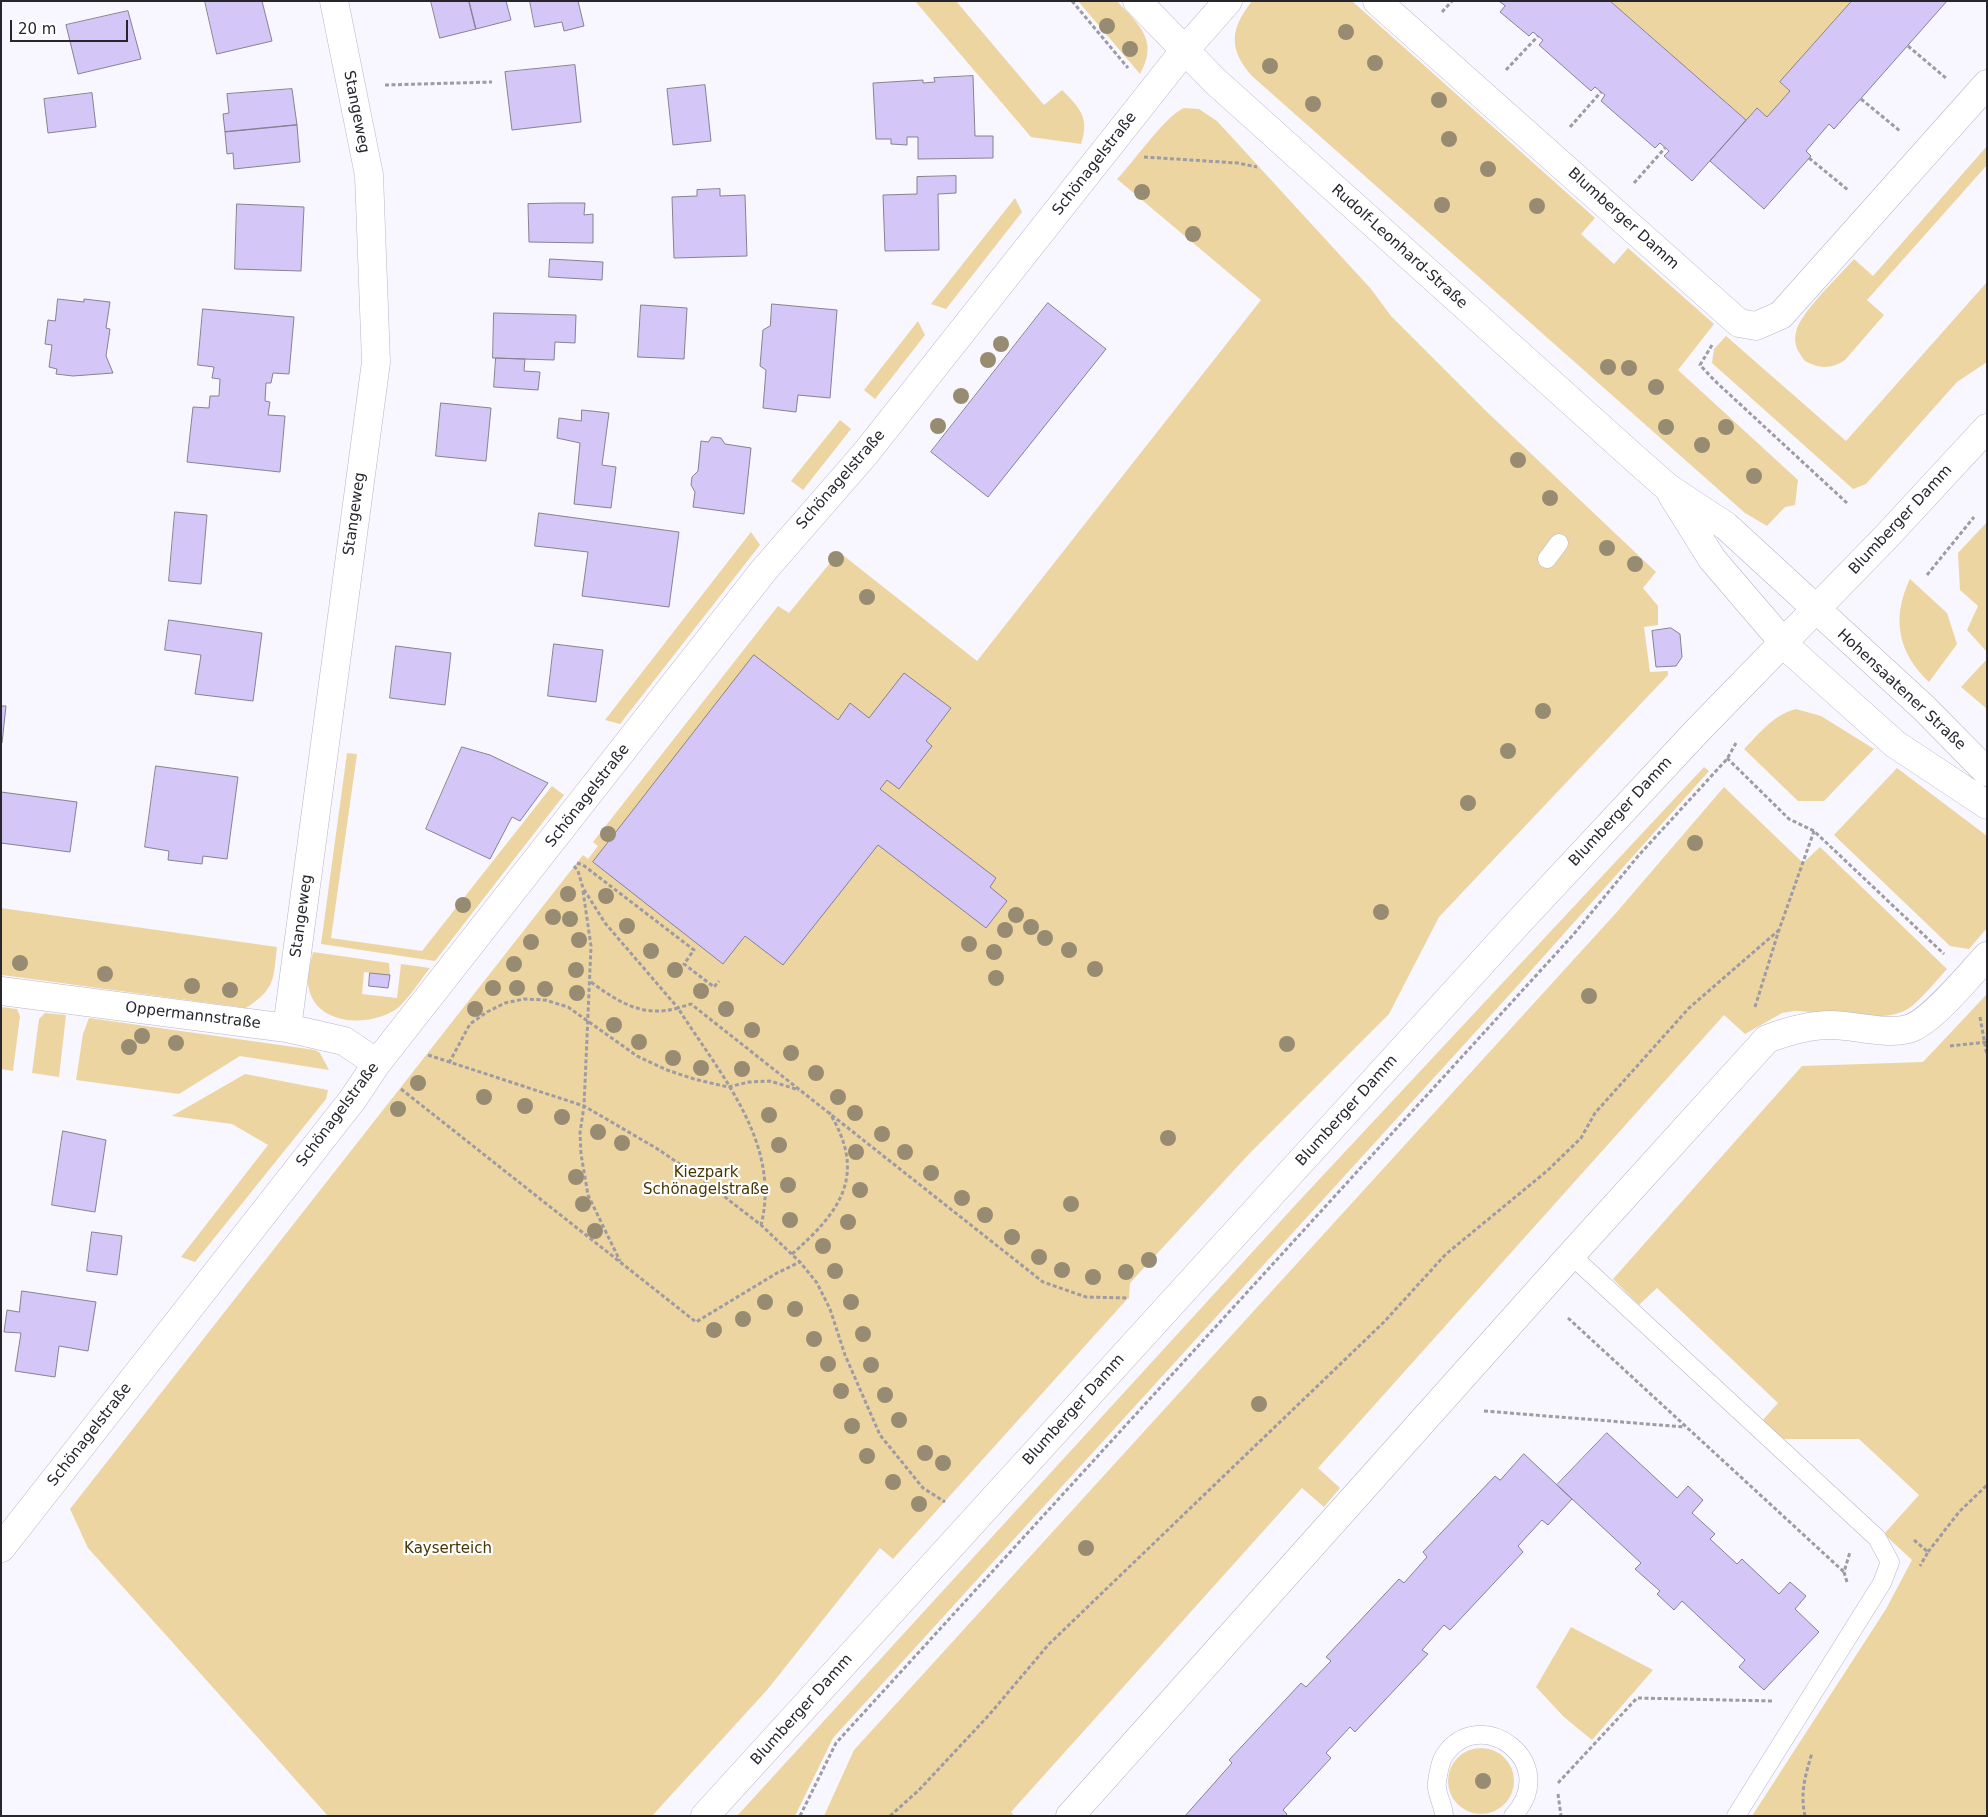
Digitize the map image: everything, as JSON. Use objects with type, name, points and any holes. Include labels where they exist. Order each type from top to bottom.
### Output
[{"type":"street","name":"Stangeweg","points":[[287,1028],[376,362],[369,175],[334,1]]},
{"type":"street","name":"Rudolf-Leonhard-Straße","points":[[1137,1],[1184,51],[1667,487],[1726,526],[1815,609]]},
{"type":"street","points":[[1184,51],[1228,1]]},
{"type":"street","name":"Blumberger Damm","points":[[1376,1],[1739,323],[1756,326],[1781,315],[1987,84]]},
{"type":"street","name":"Schönagelstraße","points":[[1,1548],[353,1099],[377,1062],[764,570],[881,434],[1184,51]]},
{"type":"street","name":"Blumberger Damm","points":[[711,1812],[1517,924],[1782,642],[1886,537],[1987,428]]},
{"type":"street","name":"Rudolf-Leonhard-Straße","points":[[1667,487],[1712,559],[1782,642]]},
{"type":"street","name":"Hohensaatener Straße","points":[[1815,609],[1924,708],[1987,772]]},
{"type":"street","points":[[1782,642],[1895,744],[1987,805]]},
{"type":"street","points":[[1070,1816],[1571,1255],[1768,1039],[1792,1029],[1831,1025],[1898,1030],[1909,1029],[1926,1018],[1987,956]]},
{"type":"street","name":"Oppermannstraße","points":[[1,991],[287,1028],[344,1041],[377,1062]]},
{"type":"lane","points":[[1547,559],[1559,543]]},
{"type":"lane","points":[[1571,1255],[1877,1538],[1890,1562],[1882,1583],[1736,1816]]},
{"type":"lane","points":[[1444,1816],[1436,1785],[1443,1756],[1462,1739],[1490,1734],[1510,1743],[1525,1761],[1530,1784],[1522,1806],[1513,1816]]},
{"type":"path","points":[[1072,1],[1130,70]]},
{"type":"path","points":[[1500,77],[1538,36]]},
{"type":"path","points":[[1908,46],[1923,58]]},
{"type":"path","points":[[386,85],[492,82]]},
{"type":"path","points":[[1564,134],[1601,92]]},
{"type":"path","points":[[1861,99],[1875,110]]},
{"type":"path","points":[[1628,190],[1665,148]]},
{"type":"path","points":[[1135,157],[1238,163],[1261,167]]},
{"type":"path","points":[[1809,158],[1821,167]]},
{"type":"path","points":[[1730,314],[1700,365],[1715,382],[1847,503]]},
{"type":"path","points":[[1927,575],[1974,517]]},
{"type":"path","points":[[800,1816],[836,1742],[1566,942],[1639,855],[1727,759],[1789,819],[1814,831],[1947,958]]},
{"type":"path","points":[[1768,1039],[1751,1018],[1779,930],[1814,831]]},
{"type":"path","points":[[583,865],[694,950],[684,964],[714,987],[719,981]]},
{"type":"path","points":[[578,871],[583,888],[591,946],[584,1106],[580,1133],[583,1174],[588,1194],[621,1263]]},
{"type":"path","points":[[583,888],[605,923],[678,1008],[728,1087],[744,1108],[759,1153],[765,1185],[766,1205],[761,1225]]},
{"type":"path","points":[[890,1816],[919,1790],[989,1715],[1049,1644],[1384,1322],[1446,1254],[1547,1171],[1581,1138],[1595,1113],[1689,1008],[1779,930]]},
{"type":"path","points":[[590,982],[631,1008],[665,1012],[692,1004],[1042,1282],[1086,1297],[1129,1297],[1133,1302]]},
{"type":"path","points":[[448,1063],[470,1024],[487,1012],[504,1004],[524,999],[545,1000],[568,1007],[589,1020],[637,1056],[694,1079],[728,1087],[749,1082],[770,1081],[805,1092]]},
{"type":"path","points":[[1978,1010],[1986,1042],[1987,1056]]},
{"type":"path","points":[[1942,1046],[1986,1042]]},
{"type":"path","points":[[432,1057],[584,1106],[656,1148],[699,1177],[761,1225],[800,1262],[817,1283],[830,1309],[845,1355],[880,1435],[922,1488],[950,1505]]},
{"type":"path","points":[[404,1092],[696,1322],[777,1273],[800,1262]]},
{"type":"path","points":[[792,1254],[825,1223],[842,1196],[846,1158],[843,1140],[827,1110]]},
{"type":"path","points":[[1568,1318],[1844,1572]]},
{"type":"path","points":[[1484,1411],[1687,1427]]},
{"type":"path","points":[[1928,1552],[1959,1512],[1987,1485]]},
{"type":"path","points":[[1561,1816],[1557,1785],[1637,1698],[1782,1701]]},
{"type":"green space","points":[[915,1],[956,1],[1044,105],[1062,90],[1074,102],[1082,114],[1084,135],[1081,144],[1031,137]]},
{"type":"green space","points":[[1078,1],[1117,1],[1133,18],[1147,42],[1148,52],[1140,74]]},
{"type":"green space","points":[[1252,1],[1352,1],[1595,218],[1581,234],[1614,264],[1628,248],[1714,324],[1678,370],[1798,480],[1795,505],[1785,507],[1767,526],[1745,513],[1252,76],[1239,57],[1235,39],[1239,21]]},
{"type":"green space","points":[[1610,1],[1852,1],[1781,82],[1790,91],[1767,117],[1757,108],[1746,120]]},
{"type":"green space","points":[[1184,108],[1199,109],[1217,121],[1371,289],[1391,316],[1487,412],[1656,572],[1643,588],[1658,606],[1658,625],[1644,627],[1650,672],[1668,671],[1668,675],[1439,917],[1389,1014],[1249,1154],[1130,1283],[1129,1297],[893,1559],[880,1548],[767,1690],[652,1816],[328,1816],[88,1548],[70,1509],[583,855],[588,859],[598,846],[593,842],[778,606],[789,613],[839,552],[977,661],[1261,300],[1117,179],[1159,129]]},
{"type":"green space","points":[[1987,146],[1987,165],[1867,300],[1884,315],[1845,360],[1840,363],[1820,367],[1805,361],[1797,348],[1795,336],[1799,324],[1812,305],[1854,259],[1873,276]]},
{"type":"green space","points":[[1015,198],[1022,212],[946,309],[931,304]]},
{"type":"green space","points":[[1987,282],[1987,362],[1957,382],[1866,484],[1853,489],[1712,363],[1714,349],[1726,336],[1846,441]]},
{"type":"green space","points":[[918,321],[925,335],[875,399],[864,390]]},
{"type":"green space","points":[[840,420],[851,429],[803,490],[791,481]]},
{"type":"green space","points":[[1987,522],[1987,652],[1967,630],[1978,606],[1960,590],[1958,553]]},
{"type":"green space","points":[[751,532],[760,545],[620,724],[605,720]]},
{"type":"green space","points":[[1910,579],[1947,613],[1957,644],[1929,682],[1910,659],[1904,647],[1901,634],[1899,621],[1901,607]]},
{"type":"green space","points":[[1987,659],[1987,709],[1961,687]]},
{"type":"green space","points":[[1796,709],[1821,716],[1874,749],[1824,801],[1798,801],[1744,749],[1774,720]]},
{"type":"green space","points":[[347,753],[357,754],[331,938],[422,951],[552,786],[564,795],[435,961],[321,944]]},
{"type":"green space","points":[[1704,767],[1709,771],[1511,993],[833,1738],[795,1816],[737,1816],[1299,1201]]},
{"type":"green space","points":[[1897,768],[1987,836],[1987,928],[1969,949],[1950,946],[1834,835]]},
{"type":"green space","points":[[1724,787],[1803,863],[1820,847],[1947,969],[1912,1006],[1888,1016],[1872,1017],[1794,1011],[1782,1013],[1745,1034],[1724,1015],[1318,1468],[1340,1488],[1324,1507],[1302,1488],[1011,1812],[1014,1816],[824,1816],[854,1750],[1616,913]]},
{"type":"green space","points":[[1,908],[277,947],[273,976],[268,989],[263,995],[246,1008],[2,975]]},
{"type":"green space","points":[[313,952],[389,963],[390,975],[364,972],[362,994],[397,998],[401,964],[430,968],[409,997],[395,1010],[383,1016],[370,1019],[342,1019],[330,1015],[319,1007],[312,997],[308,979]]},
{"type":"green space","points":[[1987,994],[1987,1816],[1752,1816],[1886,1609],[1912,1560],[1884,1534],[1919,1495],[1859,1439],[1777,1439],[1761,1422],[1778,1403],[1657,1288],[1639,1305],[1613,1279],[1802,1066],[1923,1062]]},
{"type":"green space","points":[[1,1007],[17,1009],[20,1016],[13,1071],[1,1069]]},
{"type":"green space","points":[[45,1013],[66,1015],[59,1077],[32,1073],[39,1019]]},
{"type":"green space","points":[[89,1018],[315,1050],[320,1053],[329,1070],[240,1056],[179,1094],[76,1080],[83,1034]]},
{"type":"green space","points":[[245,1074],[328,1090],[326,1099],[195,1262],[181,1257],[268,1145],[232,1124],[172,1116]]},
{"type":"green space","points":[[1571,1627],[1653,1670],[1592,1740],[1564,1717],[1536,1687]]},
{"type":"green space","points":[[1487,1748],[1505,1757],[1512,1768],[1514,1781],[1512,1794],[1505,1805],[1494,1812],[1475,1814],[1457,1805],[1450,1794],[1448,1775],[1457,1757],[1468,1750]]},
{"type":"building","points":[[205,1],[262,1],[272,41],[217,54]]},
{"type":"building","points":[[431,1],[469,1],[476,29],[440,38]]},
{"type":"building","points":[[469,1],[506,1],[511,20],[476,29]]},
{"type":"building","points":[[530,1],[578,1],[584,26],[564,31],[562,22],[535,27]]},
{"type":"building","points":[[1499,1],[1610,1],[1746,120],[1692,181],[1664,156],[1669,151],[1660,143],[1655,148],[1601,101],[1605,95],[1595,87],[1591,91],[1539,45],[1543,40],[1533,32],[1529,36],[1500,12],[1505,6]]},
{"type":"building","points":[[1852,1],[1947,1],[1834,129],[1829,124],[1806,151],[1811,156],[1764,209],[1710,161],[1757,108],[1767,117],[1790,91],[1780,82]]},
{"type":"building","points":[[128,11],[141,59],[78,74],[66,25]]},
{"type":"building","points":[[575,65],[581,122],[512,130],[505,72]]},
{"type":"building","points":[[973,76],[975,136],[993,136],[993,158],[918,159],[918,137],[907,137],[907,145],[891,144],[891,139],[876,139],[873,83],[923,80],[923,83],[935,82],[934,78]]},
{"type":"building","points":[[705,85],[711,141],[673,145],[667,89]]},
{"type":"building","points":[[292,89],[297,125],[225,132],[223,114],[229,113],[227,94]]},
{"type":"building","points":[[92,93],[96,127],[48,133],[44,99]]},
{"type":"building","points":[[297,125],[300,162],[234,169],[233,153],[227,154],[225,132]]},
{"type":"building","points":[[956,176],[956,193],[938,194],[939,250],[885,251],[883,195],[917,194],[917,177]]},
{"type":"building","points":[[720,189],[720,196],[745,195],[747,256],[674,258],[672,197],[697,196],[697,190]]},
{"type":"building","points":[[585,203],[584,215],[593,214],[593,243],[529,242],[528,204]]},
{"type":"building","points":[[237,204],[304,207],[301,271],[235,269]]},
{"type":"building","points":[[550,259],[603,262],[602,280],[549,277]]},
{"type":"building","points":[[58,299],[110,302],[106,328],[110,329],[106,356],[113,373],[73,376],[56,374],[57,369],[49,367],[52,345],[45,344],[48,320],[55,321]]},
{"type":"building","points":[[1048,303],[1106,349],[988,497],[931,452]]},
{"type":"building","points":[[772,304],[837,310],[830,398],[798,395],[796,412],[763,408],[766,370],[760,366],[763,330],[770,326]]},
{"type":"building","points":[[641,305],[687,308],[684,359],[638,357]]},
{"type":"building","points":[[203,309],[294,317],[289,374],[273,373],[271,383],[266,383],[265,401],[270,402],[268,415],[285,416],[280,472],[187,462],[193,407],[209,408],[210,396],[219,396],[220,379],[212,378],[214,367],[198,365]]},
{"type":"building","points":[[494,313],[576,315],[575,343],[555,342],[554,360],[493,358]]},
{"type":"building","points":[[496,358],[525,359],[524,371],[540,372],[538,390],[494,387]]},
{"type":"building","points":[[441,403],[491,408],[486,461],[436,456]]},
{"type":"building","points":[[582,410],[609,413],[602,465],[616,467],[611,508],[574,504],[580,443],[557,438],[559,418],[581,421]]},
{"type":"building","points":[[712,437],[721,438],[725,444],[751,448],[744,514],[693,507],[695,492],[691,485],[692,477],[698,471],[701,441],[708,442]]},
{"type":"building","points":[[175,512],[207,515],[201,584],[169,581]]},
{"type":"building","points":[[539,513],[679,532],[669,607],[582,596],[588,552],[535,546]]},
{"type":"building","points":[[169,620],[262,633],[253,701],[195,694],[201,655],[165,650]]},
{"type":"building","points":[[1671,628],[1680,634],[1682,657],[1676,666],[1656,667],[1652,631]]},
{"type":"building","points":[[554,644],[603,650],[596,702],[548,696]]},
{"type":"building","points":[[396,646],[451,653],[445,705],[390,698]]},
{"type":"building","points":[[754,655],[838,720],[850,703],[869,718],[904,673],[951,708],[926,741],[932,746],[899,789],[887,780],[880,789],[996,878],[990,887],[1007,901],[986,928],[878,845],[783,965],[745,936],[723,964],[593,862]]},
{"type":"building","points":[[1,706],[6,706],[2,743],[1,743]]},
{"type":"building","points":[[462,747],[490,755],[548,783],[520,821],[512,817],[490,859],[426,829]]},
{"type":"building","points":[[156,766],[238,777],[227,859],[203,856],[202,864],[168,860],[169,851],[145,847]]},
{"type":"building","points":[[1,792],[77,802],[70,852],[1,843]]},
{"type":"building","points":[[370,973],[390,975],[388,988],[369,986]]},
{"type":"building","points":[[63,1131],[106,1140],[95,1212],[52,1205]]},
{"type":"building","points":[[92,1232],[122,1236],[117,1275],[87,1271]]},
{"type":"building","points":[[22,1291],[96,1302],[88,1351],[59,1346],[55,1377],[15,1371],[21,1333],[4,1332],[7,1310],[19,1312]]},
{"type":"building","points":[[1607,1433],[1677,1498],[1688,1486],[1703,1500],[1692,1513],[1715,1534],[1710,1539],[1737,1564],[1742,1559],[1779,1594],[1790,1582],[1806,1596],[1795,1609],[1819,1632],[1764,1690],[1739,1667],[1745,1660],[1682,1601],[1674,1610],[1657,1594],[1660,1591],[1635,1569],[1641,1563],[1557,1485]]},
{"type":"building","points":[[1524,1454],[1572,1499],[1548,1525],[1542,1520],[1518,1546],[1523,1552],[1450,1630],[1444,1625],[1422,1650],[1428,1654],[1355,1732],[1350,1727],[1326,1753],[1331,1758],[1283,1810],[1287,1814],[1285,1816],[1185,1816],[1232,1763],[1229,1760],[1301,1683],[1306,1687],[1331,1661],[1326,1657],[1399,1579],[1404,1583],[1427,1557],[1423,1552],[1495,1476],[1500,1480]]},
{"type":"park label","name":"Kiezpark Schönagelstraße","points":[[706,1182]]},
{"type":"park label","name":"Kayserteich","points":[[448,1549]]}]
